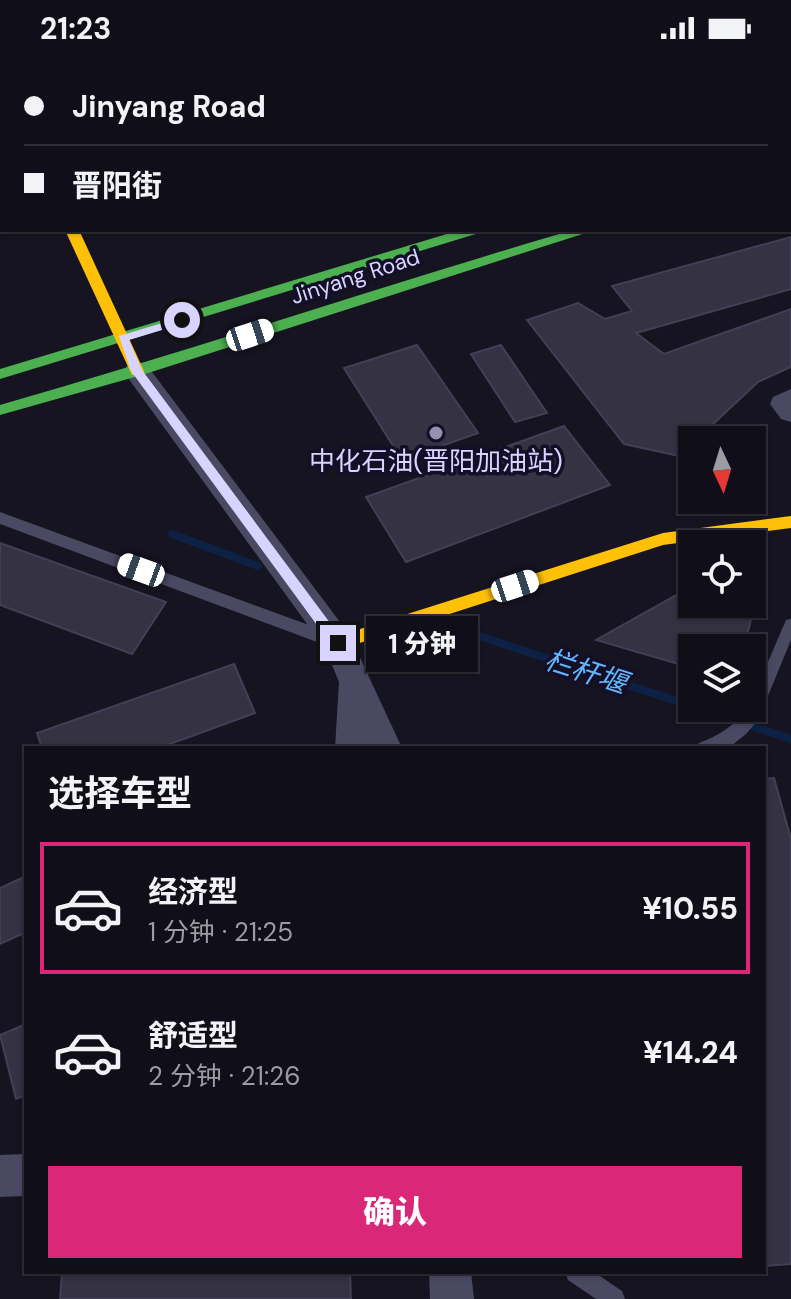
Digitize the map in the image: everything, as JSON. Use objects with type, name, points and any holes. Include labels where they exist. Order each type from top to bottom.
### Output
[{"type":"main road","points":[[73,232],[137,371]]},
{"type":"main road","name":"Jinyang Road","points":[[0,374],[468,232]]},
{"type":"main road","name":"Jinyang Road","points":[[0,410],[137,371],[419,280],[581,232]]},
{"type":"main road","points":[[338,643],[663,539],[791,522]]},
{"type":"street","points":[[137,371],[338,643],[384,746]]},
{"type":"street","points":[[791,399],[783,404],[791,412]]},
{"type":"street","points":[[352,746],[353,676]]},
{"type":"street","points":[[0,1176],[24,1175]]},
{"type":"street","points":[[450,1274],[452,1299]]},
{"type":"lane","points":[[0,518],[338,643]]},
{"type":"lane","points":[[712,746],[731,740],[752,718],[791,625]]},
{"type":"lane","points":[[579,1274],[614,1299]]},
{"type":"building","points":[[791,237],[791,289],[636,333],[664,354],[791,309],[791,367],[758,382],[711,426],[678,426],[678,456],[624,444],[527,320],[578,303],[605,319],[632,311],[612,286]]},
{"type":"building","points":[[417,345],[478,433],[402,460],[344,368]]},
{"type":"building","points":[[501,345],[547,413],[515,422],[471,354]]},
{"type":"building","points":[[564,426],[610,485],[406,562],[366,497]]},
{"type":"building","points":[[0,543],[166,602],[132,654],[0,605]]},
{"type":"building","points":[[678,594],[678,618],[751,618],[747,634],[678,634],[678,664],[596,640]]},
{"type":"building","points":[[234,664],[255,713],[164,746],[41,746],[37,733]]},
{"type":"building","points":[[774,778],[791,839],[791,1264],[766,1266],[766,779]]},
{"type":"building","points":[[24,877],[24,933],[0,944],[0,888]]},
{"type":"building","points":[[24,1025],[24,1096],[16,1099],[0,1035]]},
{"type":"building","points":[[62,1274],[350,1274],[351,1299],[60,1299]]},
{"type":"waterway","name":"栏杆堰","points":[[172,534],[258,566]]},
{"type":"waterway","name":"栏杆堰","points":[[479,636],[678,701]]},
{"type":"waterway","name":"栏杆堰","points":[[739,722],[791,739]]},
{"type":"traffic: fast","points":[[123,338],[468,232]]},
{"type":"traffic: fast","points":[[137,371],[419,280],[581,232]]},
{"type":"traffic: fast","points":[[0,374],[123,338]]},
{"type":"traffic: fast","points":[[0,410],[137,371]]},
{"type":"traffic: slow","points":[[73,232],[137,371]]},
{"type":"traffic: slow","points":[[338,643],[663,539],[791,522]]},
{"type":"place","name":"中化石油(晋阳加油站)","points":[[436,433]]},
{"type":"route","points":[[182,320],[123,338],[137,371],[338,643]]}]
